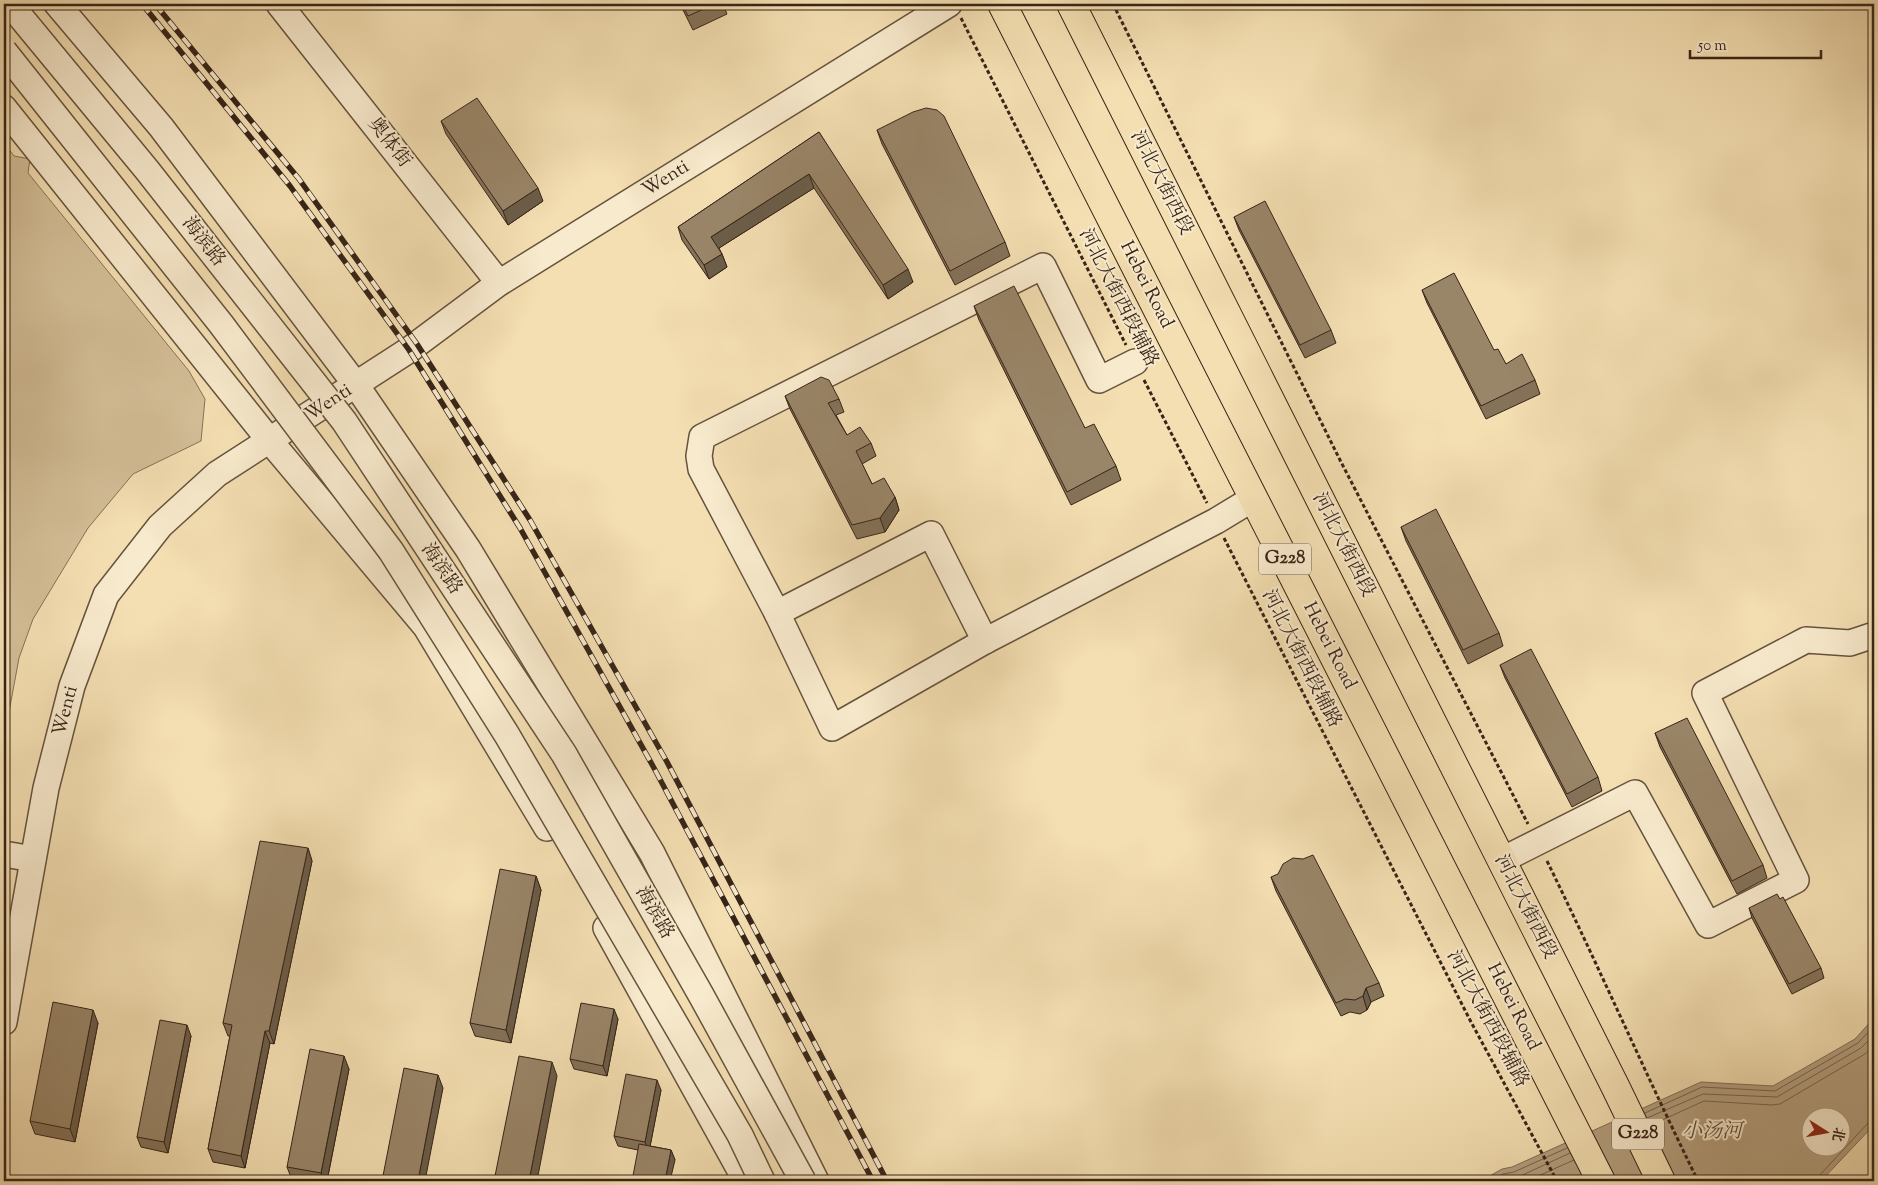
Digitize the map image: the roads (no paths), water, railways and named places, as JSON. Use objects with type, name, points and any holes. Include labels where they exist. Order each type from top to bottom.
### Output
[{"type":"highway","name":"Hebei Road","points":[[1002,4],[1601,1181]]},
{"type":"highway","name":"河北大街西段","points":[[1072,4],[1615,1086],[1660,1181]]},
{"type":"street","name":"海滨路","points":[[10,4],[147,170],[344,421],[564,754],[701,995],[803,1181]]},
{"type":"street","name":"海滨路","points":[[57,4],[161,127],[356,385],[468,549],[652,853],[816,1181]]},
{"type":"street","name":"奥体街","points":[[279,4],[499,283]]},
{"type":"street","name":"Wenti","points":[[4,1022],[46,788],[72,686],[106,595],[160,526],[217,474],[409,350],[499,283],[953,8]]},
{"type":"street","name":"海滨路","points":[[4,51],[221,324],[391,551],[507,735],[740,1136],[762,1181]]},
{"type":"street","points":[[4,108],[270,441],[426,627],[584,890],[746,1181]]},
{"type":"street","points":[[1135,362],[1099,380],[1043,266],[702,437],[698,456],[701,469],[777,613],[832,728],[985,641],[1216,521],[1254,498]]},
{"type":"street","points":[[777,613],[931,534],[985,641]]},
{"type":"street","points":[[1502,860],[1635,793],[1708,925],[1796,880],[1705,693],[1806,640],[1850,643],[1874,635]]},
{"type":"street","points":[[4,854],[33,859]]},
{"type":"water","name":"小汤河","points":[[1874,1018],[1874,1125],[1850,1150],[1850,1108],[1800,1108],[1800,1158],[1843,1158],[1821,1181],[1481,1181],[1502,1169],[1512,1167],[1701,1082],[1773,1086],[1855,1039]]},
{"type":"railway","points":[[142,4],[290,186],[409,350],[520,528],[654,768],[873,1181]]},
{"type":"railway","points":[[155,4],[299,179],[417,344],[530,520],[667,762],[887,1181]]}]
